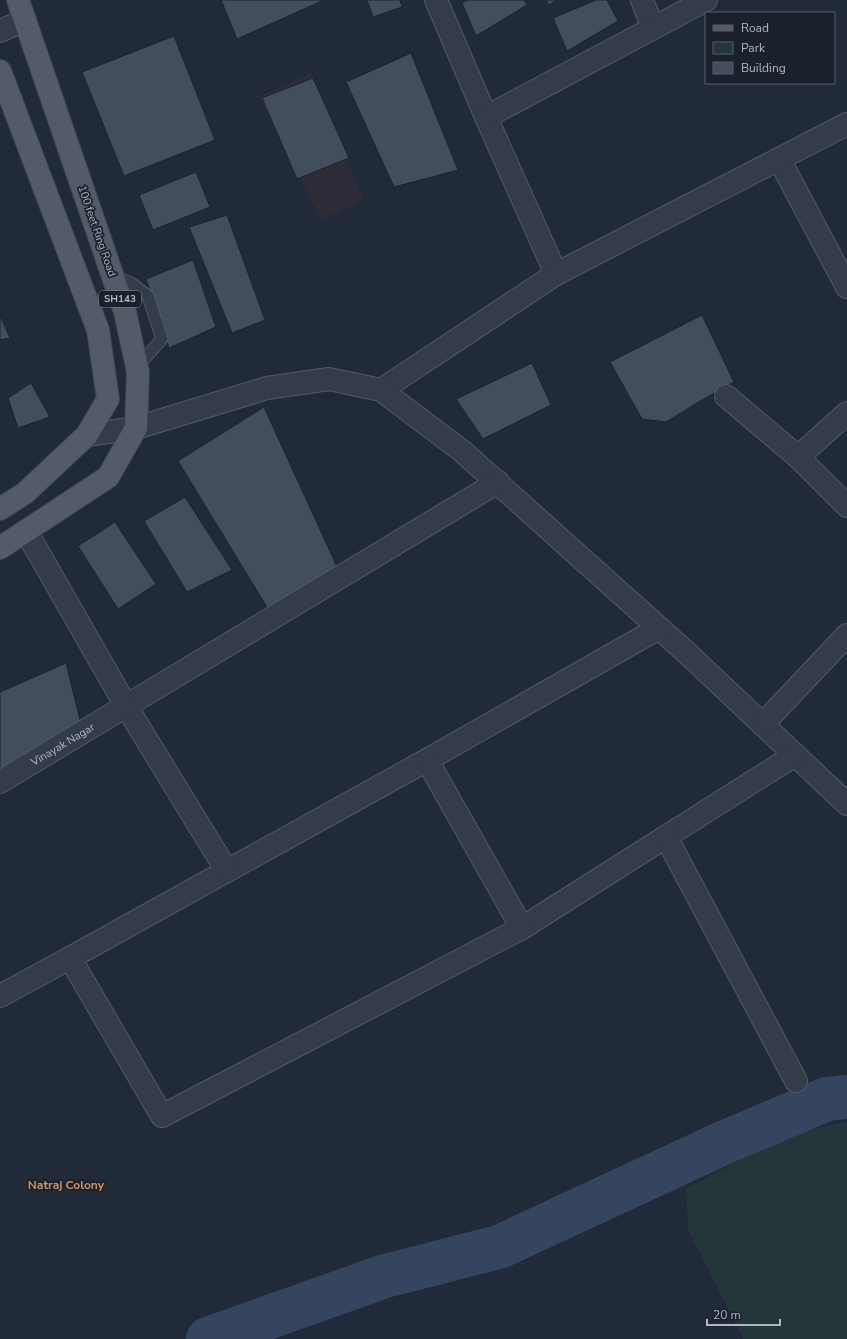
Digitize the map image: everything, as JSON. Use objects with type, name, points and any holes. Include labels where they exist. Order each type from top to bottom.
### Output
[{"type":"main road","name":"100 feet Ring Road","points":[[0,548],[108,477],[136,428],[138,372],[125,312],[22,6]]},
{"type":"main road","name":"SH143","points":[[0,71],[98,330],[108,399],[87,436],[25,493],[0,509]]},
{"type":"street","points":[[436,0],[556,274]]},
{"type":"street","points":[[642,0],[653,28]]},
{"type":"street","points":[[486,117],[706,0]]},
{"type":"street","points":[[0,31],[22,6]]},
{"type":"street","points":[[381,390],[556,274],[847,124]]},
{"type":"street","points":[[779,159],[847,287]]},
{"type":"street","points":[[87,436],[136,428],[267,388],[329,379],[381,390],[462,451],[498,482],[659,628],[847,804]]},
{"type":"street","points":[[726,396],[798,457],[847,506]]},
{"type":"street","points":[[798,457],[847,413]]},
{"type":"street","name":"Vinayak Nagar","points":[[0,782],[498,482]]},
{"type":"street","points":[[26,531],[126,706],[226,871]]},
{"type":"street","points":[[0,996],[427,760],[659,628]]},
{"type":"street","points":[[763,724],[847,635]]},
{"type":"street","points":[[70,958],[162,1116],[522,928],[795,755]]},
{"type":"street","points":[[427,760],[522,928]]},
{"type":"street","points":[[666,837],[796,1082]]},
{"type":"lane","points":[[112,275],[131,283],[148,296],[162,340],[137,367]]},
{"type":"shaded area","points":[[311,73],[364,200],[321,220],[259,97]]},
{"type":"green space","points":[[847,1121],[847,1339],[743,1339],[688,1230],[686,1189],[782,1137]]},
{"type":"building","points":[[221,0],[324,0],[237,39]]},
{"type":"building","points":[[367,0],[400,0],[402,7],[373,17]]},
{"type":"building","points":[[468,0],[524,0],[527,5],[476,36],[462,3]]},
{"type":"building","points":[[546,0],[557,0],[549,5]]},
{"type":"building","points":[[596,0],[607,0],[618,21],[567,51],[553,18]]},
{"type":"building","points":[[174,36],[215,140],[124,176],[82,72]]},
{"type":"building","points":[[411,53],[458,170],[394,187],[346,82]]},
{"type":"building","points":[[313,78],[349,158],[297,179],[262,98]]},
{"type":"building","points":[[196,172],[210,207],[153,230],[139,195]]},
{"type":"building","points":[[227,215],[265,320],[232,333],[189,227]]},
{"type":"building","points":[[193,260],[216,327],[169,348],[146,279]]},
{"type":"building","points":[[0,315],[10,338],[0,340]]},
{"type":"building","points":[[702,315],[734,382],[666,422],[642,419],[610,362]]},
{"type":"building","points":[[532,363],[551,405],[483,439],[456,399]]},
{"type":"building","points":[[31,383],[50,417],[18,428],[8,398]]},
{"type":"building","points":[[264,407],[339,571],[271,614],[178,461]]},
{"type":"building","points":[[185,497],[232,570],[187,592],[144,521]]},
{"type":"building","points":[[115,522],[156,584],[118,609],[78,546]]},
{"type":"building","points":[[66,663],[82,728],[0,775],[0,692]]},
{"type":"waterway","points":[[208,1339],[385,1276],[499,1247],[723,1143],[827,1099],[847,1097]]},
{"type":"district","name":"Natraj Colony","points":[[66,1185]]}]
